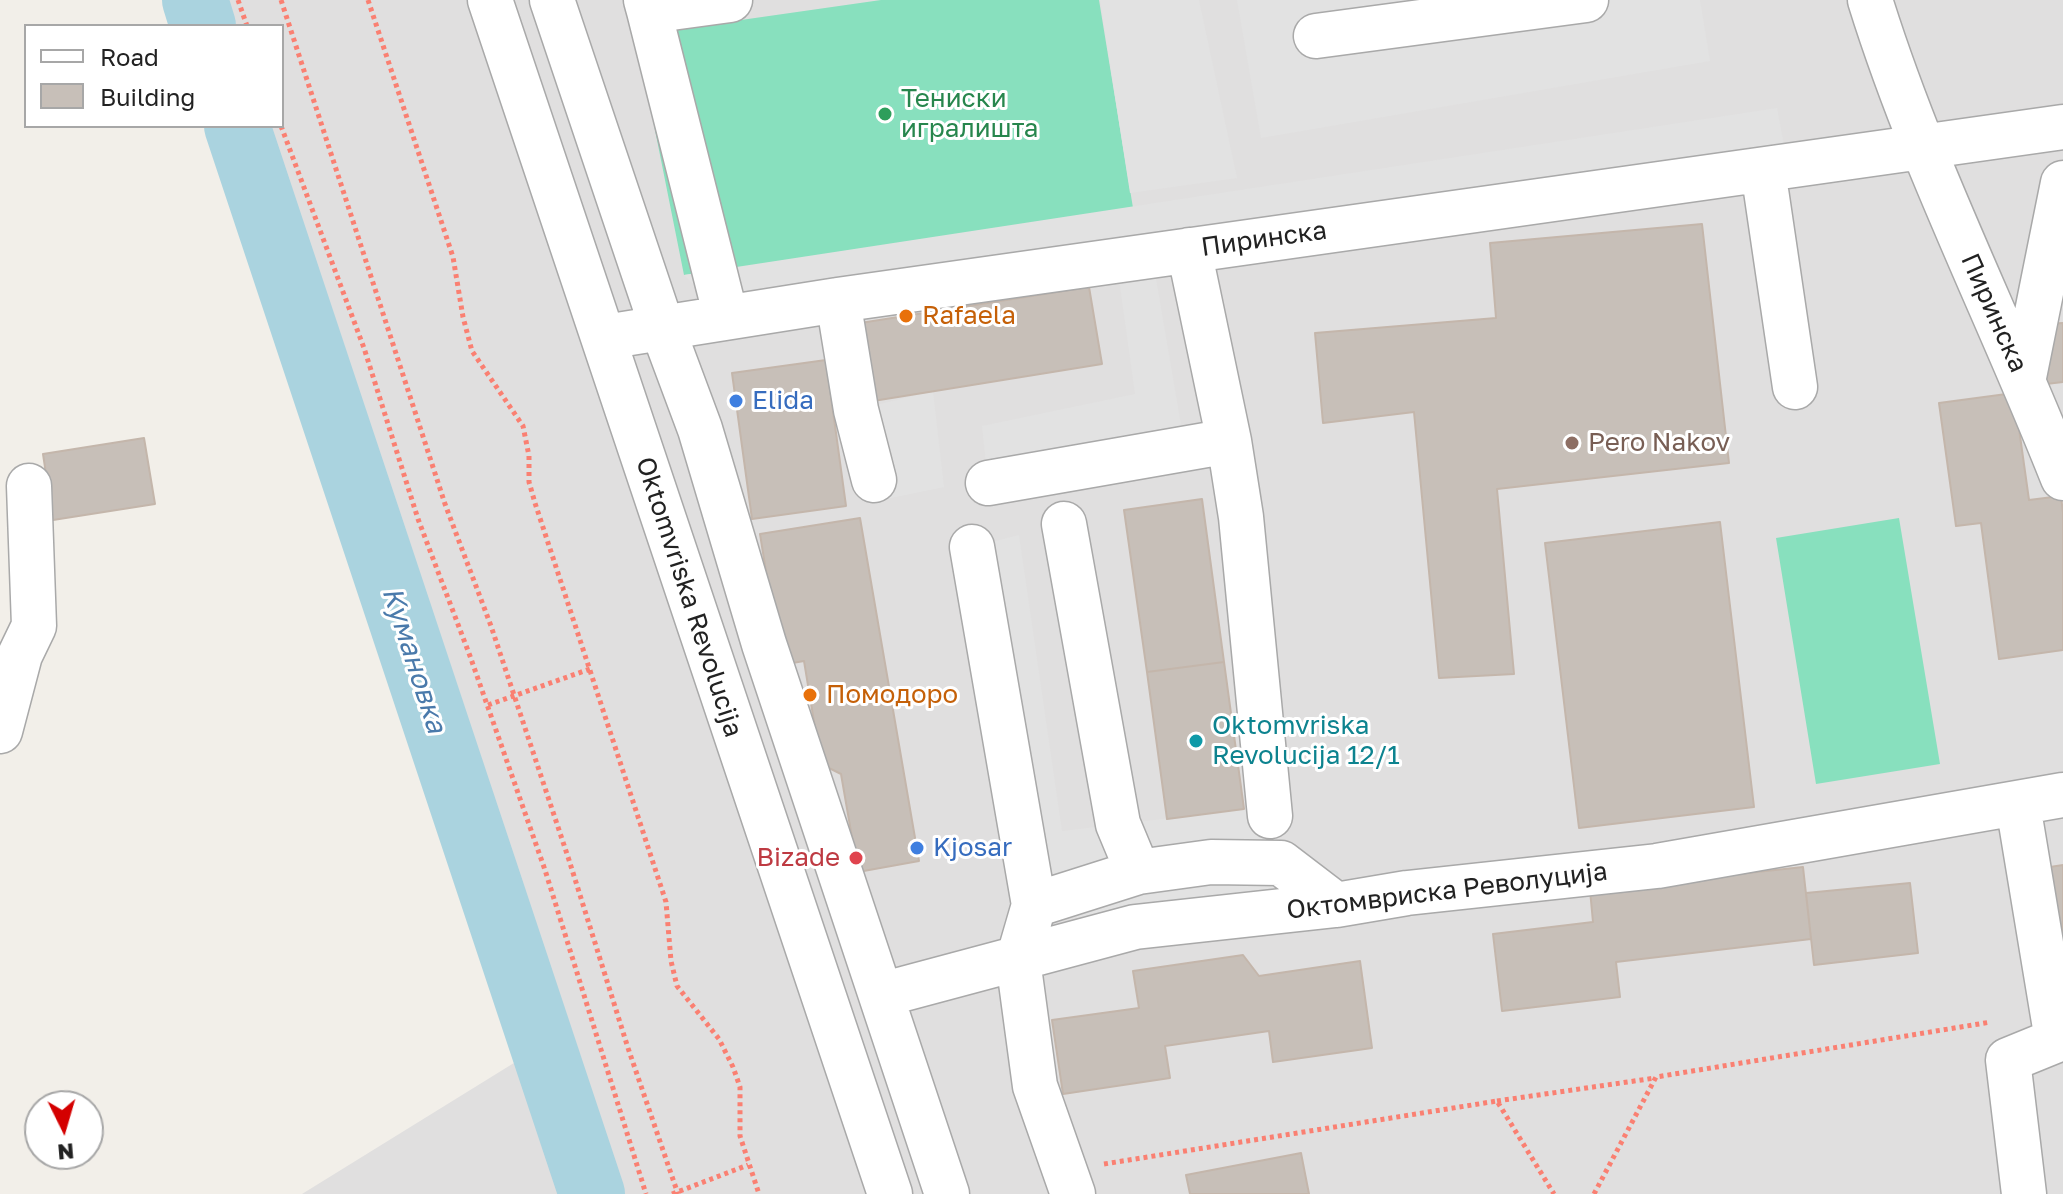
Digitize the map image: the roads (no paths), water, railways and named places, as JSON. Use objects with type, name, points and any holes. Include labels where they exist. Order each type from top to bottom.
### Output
[{"type":"street","name":"Oktomvriska Revolucija","points":[[490,0],[890,1194]]},
{"type":"street","points":[[552,0],[662,327],[700,429],[769,659],[947,1194]]},
{"type":"street","points":[[726,317],[647,6],[730,0]]},
{"type":"street","points":[[1316,36],[1483,6],[1586,0]]},
{"type":"street","points":[[1870,0],[1895,79],[1924,148]]},
{"type":"street","name":"Пиринска","points":[[605,337],[838,300],[2063,127]]},
{"type":"street","name":"Пиринска","points":[[1924,148],[1991,310],[2024,377],[2063,478]]},
{"type":"street","points":[[1763,170],[1795,387]]},
{"type":"street","points":[[2024,377],[2063,183]]},
{"type":"street","points":[[1189,250],[1229,441],[1241,517],[1270,816]]},
{"type":"street","points":[[838,300],[856,410],[874,480]]},
{"type":"street","points":[[988,483],[1229,441]]},
{"type":"street","points":[[0,731],[20,655],[34,626],[29,486]]},
{"type":"street","points":[[1064,524],[1118,824],[1138,872]]},
{"type":"street","points":[[972,547],[1034,905],[1018,960],[1035,1086],[1068,1182]]},
{"type":"street","name":"Октомвриска Револуција","points":[[881,995],[1135,927],[1657,866],[2063,795]]},
{"type":"street","points":[[2018,805],[2060,1057],[2008,1060],[2024,1194]]},
{"type":"street","points":[[1034,905],[1138,872],[1211,862],[1281,863],[1336,905]]},
{"type":"waterway","name":"Кумановка","points":[[195,0],[202,24]]},
{"type":"waterway","name":"Кумановка","points":[[238,128],[592,1194]]},
{"type":"place","name":"Тениски игралишта","points":[[885,114]]},
{"type":"place","name":"Rafaela","points":[[906,316]]},
{"type":"place","name":"Elida","points":[[736,401]]},
{"type":"place","name":"Pero Nakov","points":[[1572,443]]},
{"type":"place","name":"Помодоро","points":[[810,695]]},
{"type":"place","name":"Oktomvriska Revolucija 12/1","points":[[1196,741]]},
{"type":"place","name":"Kjosar","points":[[917,848]]},
{"type":"place","name":"Bizade","points":[[856,858]]}]
